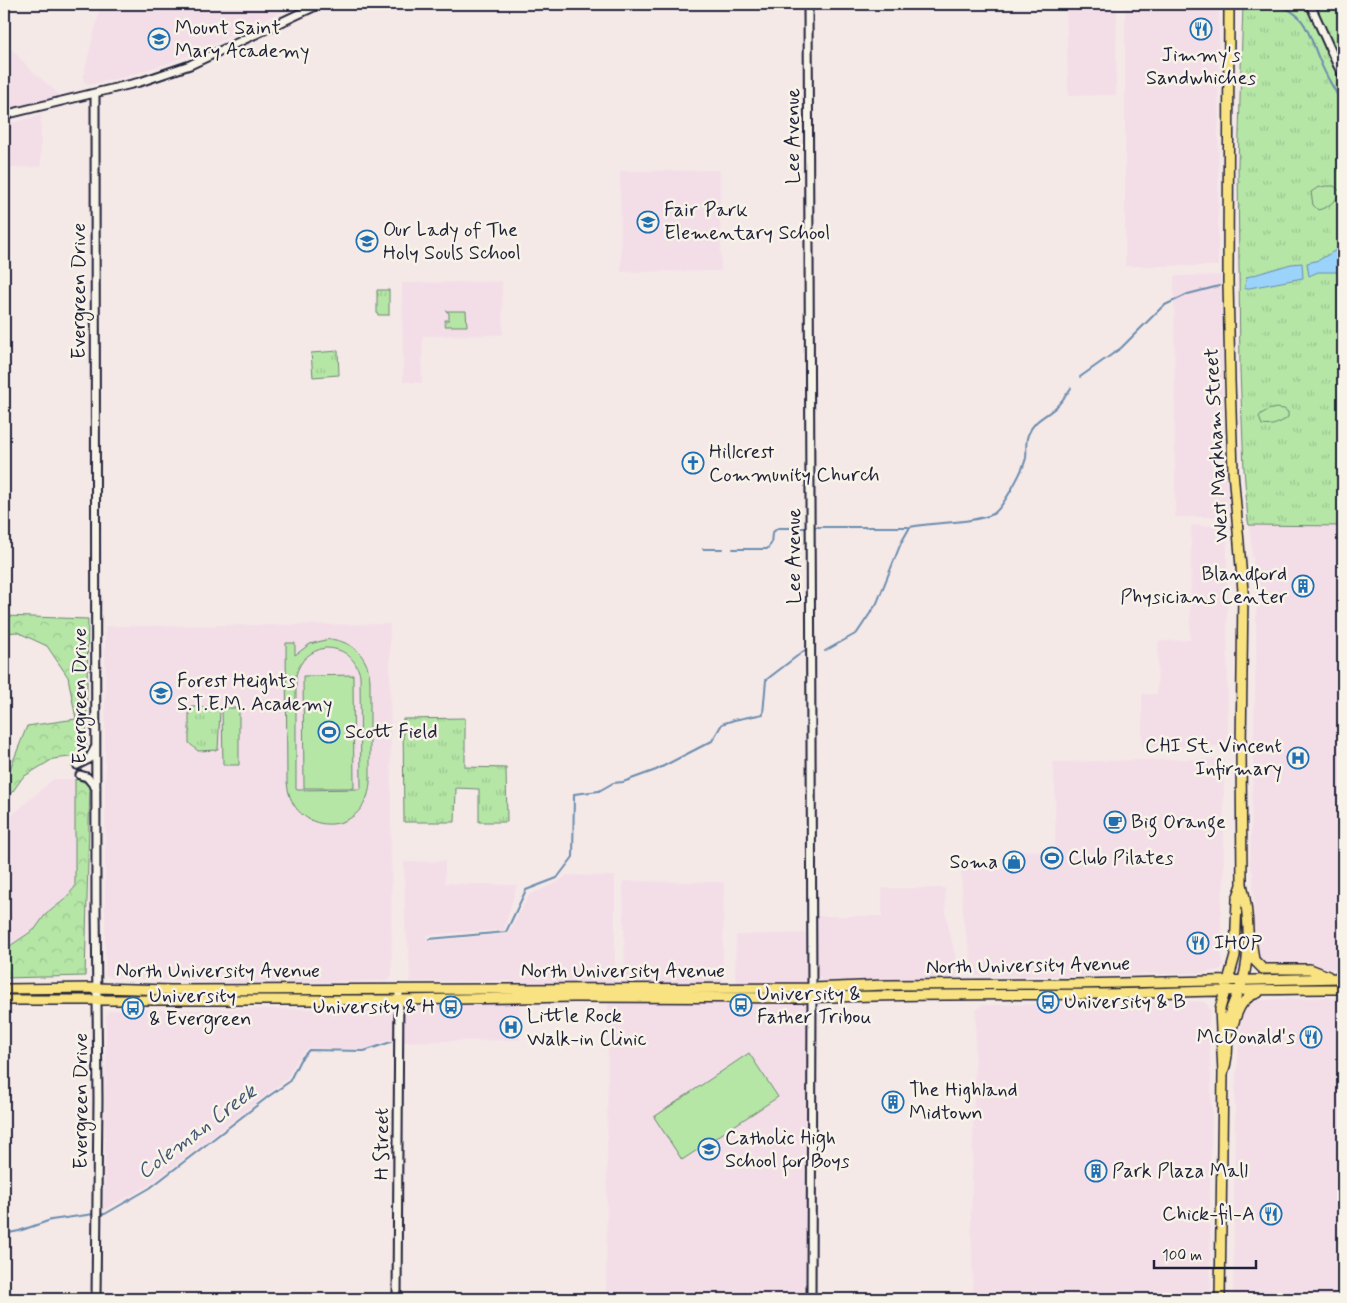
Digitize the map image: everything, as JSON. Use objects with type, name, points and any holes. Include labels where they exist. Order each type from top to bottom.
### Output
[{"type":"main road","name":"West Markham Street","points":[[1223,1073],[1228,1059],[1229,1018],[1234,998],[1243,979],[1247,954],[1247,904],[1242,884],[1243,591],[1233,471],[1228,281],[1229,4]]},
{"type":"main road","name":"West Markham Street","points":[[1220,1299],[1223,1073],[1220,1009],[1235,956],[1237,899],[1242,884]]},
{"type":"main road","points":[[1247,904],[1251,916],[1252,955],[1258,965],[1263,969],[1310,969],[1333,978]]},
{"type":"main road","name":"North University Avenue","points":[[4,990],[97,988],[171,990],[399,989],[812,993],[886,985],[1075,984],[1343,978]]},
{"type":"main road","points":[[1228,1039],[1239,1007],[1246,998],[1272,990]]},
{"type":"main road","name":"North University Avenue","points":[[4,1000],[399,1000],[812,993],[1343,990]]},
{"type":"street","points":[[4,116],[140,82],[190,65],[320,4]]},
{"type":"street","name":"Lee Avenue","points":[[808,4],[812,993],[811,1299]]},
{"type":"street","points":[[1310,4],[1343,75]]},
{"type":"street","name":"Evergreen Drive","points":[[95,93],[96,1299]]},
{"type":"street","points":[[77,765],[89,760],[96,745]]},
{"type":"street","points":[[80,775],[88,777],[96,788]]},
{"type":"street","name":"H Street","points":[[397,1299],[399,989]]},
{"type":"shaded area","name":"Mount Saint Mary Academy","points":[[101,4],[303,4],[289,8],[202,50],[163,65],[125,77],[89,85],[84,82],[83,77]]},
{"type":"shaded area","points":[[1066,4],[1117,4],[1116,95],[1068,96]]},
{"type":"shaded area","points":[[1125,4],[1219,4],[1218,266],[1125,266]]},
{"type":"shaded area","points":[[13,50],[30,69],[58,93],[58,96],[4,110],[4,54]]},
{"type":"shaded area","points":[[41,115],[41,167],[4,168],[4,125]]},
{"type":"shaded area","points":[[720,170],[721,271],[621,272],[620,171]]},
{"type":"shaded area","points":[[1221,275],[1224,453],[1229,517],[1175,517],[1174,276]]},
{"type":"shaded area","points":[[502,281],[503,335],[423,336],[422,383],[403,382],[402,283]]},
{"type":"shaded area","points":[[1191,525],[1227,526],[1228,746],[1142,747],[1142,694],[1157,694],[1158,641],[1190,640]]},
{"type":"shaded area","name":"CHI St. Vincent Infirmary","points":[[1249,525],[1343,526],[1343,970],[1310,967],[1266,967],[1258,963],[1254,952],[1253,874],[1250,866],[1256,588]]},
{"type":"shaded area","points":[[390,624],[392,975],[387,981],[246,983],[112,978],[105,975],[105,626]]},
{"type":"shaded area","points":[[1224,759],[1224,883],[1221,903],[1222,961],[1224,965],[1220,970],[1204,973],[975,976],[963,920],[961,869],[1007,869],[1007,850],[1055,851],[1053,762]]},
{"type":"shaded area","points":[[53,779],[75,779],[75,887],[64,900],[45,915],[35,929],[4,950],[4,822]]},
{"type":"shaded area","points":[[445,861],[445,883],[517,885],[504,930],[427,935],[427,941],[508,934],[529,895],[557,882],[567,875],[615,876],[615,980],[609,986],[499,981],[410,982],[409,950],[405,928],[404,862]]},
{"type":"shaded area","points":[[623,881],[724,882],[723,983],[625,985]]},
{"type":"shaded area","points":[[882,888],[945,888],[946,914],[959,973],[955,980],[823,981],[817,974],[816,916],[882,916]]},
{"type":"shaded area","points":[[807,933],[807,980],[803,983],[738,983],[735,977],[736,935]]},
{"type":"shaded area","name":"Catholic High School for Boys","points":[[812,997],[811,1299],[606,1299],[608,998]]},
{"type":"shaded area","points":[[1343,998],[1343,1299],[1233,1299],[1235,1089],[1243,1014],[1247,1003],[1257,1000]]},
{"type":"shaded area","name":"Park Plaza Mall","points":[[1200,1001],[1206,1003],[1211,1011],[1209,1019],[1212,1112],[1210,1205],[1211,1299],[973,1299],[971,1219],[976,1010],[982,1005]]},
{"type":"shaded area","points":[[520,1003],[520,1040],[406,1042],[390,1040],[364,1049],[308,1048],[298,1058],[287,1079],[148,1186],[104,1210],[106,1016],[108,1011],[391,1008]]},
{"type":"green space","points":[[1243,4],[1343,4],[1343,526],[1249,525],[1248,521],[1240,371],[1238,164]]},
{"type":"green space","points":[[1325,186],[1334,186],[1341,192],[1331,203],[1318,210],[1313,205],[1311,192]]},
{"type":"green space","points":[[377,290],[389,290],[389,315],[378,315],[377,313]]},
{"type":"green space","points":[[446,311],[466,311],[467,326],[445,326],[445,320],[449,320],[449,313]]},
{"type":"green space","points":[[338,351],[339,375],[313,377],[311,353]]},
{"type":"green space","points":[[1276,408],[1284,409],[1288,412],[1288,417],[1276,424],[1262,425],[1259,417],[1261,414]]},
{"type":"green space","points":[[4,616],[88,619],[86,755],[53,759],[23,777],[4,801],[4,782],[27,726],[76,719],[68,677],[47,646],[17,632],[4,633]]},
{"type":"green space","points":[[329,639],[345,643],[363,658],[369,672],[370,783],[365,801],[356,814],[343,822],[328,824],[314,821],[301,814],[292,800],[287,782],[286,643],[295,643],[295,655],[310,644]],"holes":[[[331,648],[347,655],[355,663],[360,675],[361,789],[297,790],[296,675],[306,657],[315,651]]]},
{"type":"green space","name":"Scott Field","points":[[353,675],[354,788],[304,788],[303,676]]},
{"type":"green space","points":[[191,707],[218,707],[220,710],[218,750],[198,751],[189,743],[189,712]]},
{"type":"green space","points":[[222,708],[239,708],[239,765],[223,765]]},
{"type":"green space","points":[[465,718],[465,767],[506,768],[507,822],[479,822],[479,789],[456,788],[455,822],[404,822],[403,719]]},
{"type":"green space","points":[[75,779],[90,784],[85,976],[4,978],[4,950],[35,929],[45,915],[64,900],[75,887]]},
{"type":"green space","points":[[749,1053],[778,1097],[682,1160],[654,1117]]},
{"type":"water","points":[[1343,246],[1343,272],[1318,272],[1309,276],[1307,263],[1319,260]]},
{"type":"water","points":[[1302,263],[1303,278],[1244,289],[1247,277],[1291,264]]},
{"type":"waterway","points":[[1277,5],[1295,14],[1306,27],[1322,67],[1343,106]]},
{"type":"waterway","name":"Coleman Creek","points":[[1080,377],[1121,348],[1163,306],[1188,294],[1219,286]]},
{"type":"waterway","name":"Coleman Creek","points":[[825,651],[857,633],[877,603],[901,543],[910,527],[976,519],[993,514],[997,510],[1012,488],[1024,464],[1027,438],[1034,425],[1053,410],[1071,388]]},
{"type":"waterway","points":[[816,527],[908,527]]},
{"type":"waterway","points":[[733,549],[767,549],[771,544],[772,533],[778,528],[805,528]]},
{"type":"waterway","points":[[703,549],[722,549]]},
{"type":"waterway","name":"Coleman Creek","points":[[429,939],[506,932],[526,890],[557,878],[573,857],[574,794],[599,791],[613,783],[623,782],[656,770],[712,741],[722,724],[763,714],[766,680],[805,650]]},
{"type":"waterway","name":"Coleman Creek","points":[[98,1214],[105,1214],[150,1188],[289,1082],[300,1060],[309,1050],[364,1051],[391,1042]]},
{"type":"waterway","name":"Coleman Creek","points":[[4,1234],[51,1220],[94,1214]]},
{"type":"place","name":"Jimmy's Sandwhiches","points":[[1201,29]]},
{"type":"place","name":"Mount Saint Mary Academy","points":[[159,39]]},
{"type":"place","name":"Fair Park Elementary School","points":[[648,222]]},
{"type":"place","name":"Our Lady of The Holy Souls School","points":[[367,241]]},
{"type":"place","name":"Hillcrest Community Church","points":[[693,463]]},
{"type":"place","name":"Blandford Physicians Center","points":[[1303,586]]},
{"type":"place","name":"Forest Heights S.T.E.M. Academy","points":[[161,693]]},
{"type":"place","name":"Scott Field","points":[[329,732]]},
{"type":"place","name":"CHI St. Vincent Infirmary","points":[[1298,758]]},
{"type":"place","name":"Big Orange","points":[[1115,822]]},
{"type":"place","name":"Club Pilates","points":[[1052,858]]},
{"type":"place","name":"Soma","points":[[1014,862]]},
{"type":"place","name":"IHOP","points":[[1198,943]]},
{"type":"place","name":"University & B","points":[[1048,1002]]},
{"type":"place","name":"University & Father Tribou","points":[[741,1005]]},
{"type":"place","name":"University & H","points":[[451,1007]]},
{"type":"place","name":"University & Evergreen","points":[[133,1008]]},
{"type":"place","name":"Little Rock Walk-in Clinic","points":[[511,1027]]},
{"type":"place","name":"McDonald's","points":[[1311,1037]]},
{"type":"place","name":"The Highland Midtown","points":[[893,1102]]},
{"type":"place","name":"Catholic High School for Boys","points":[[709,1149]]},
{"type":"place","name":"Park Plaza Mall","points":[[1096,1171]]},
{"type":"place","name":"Chick-fil-A","points":[[1271,1214]]}]
